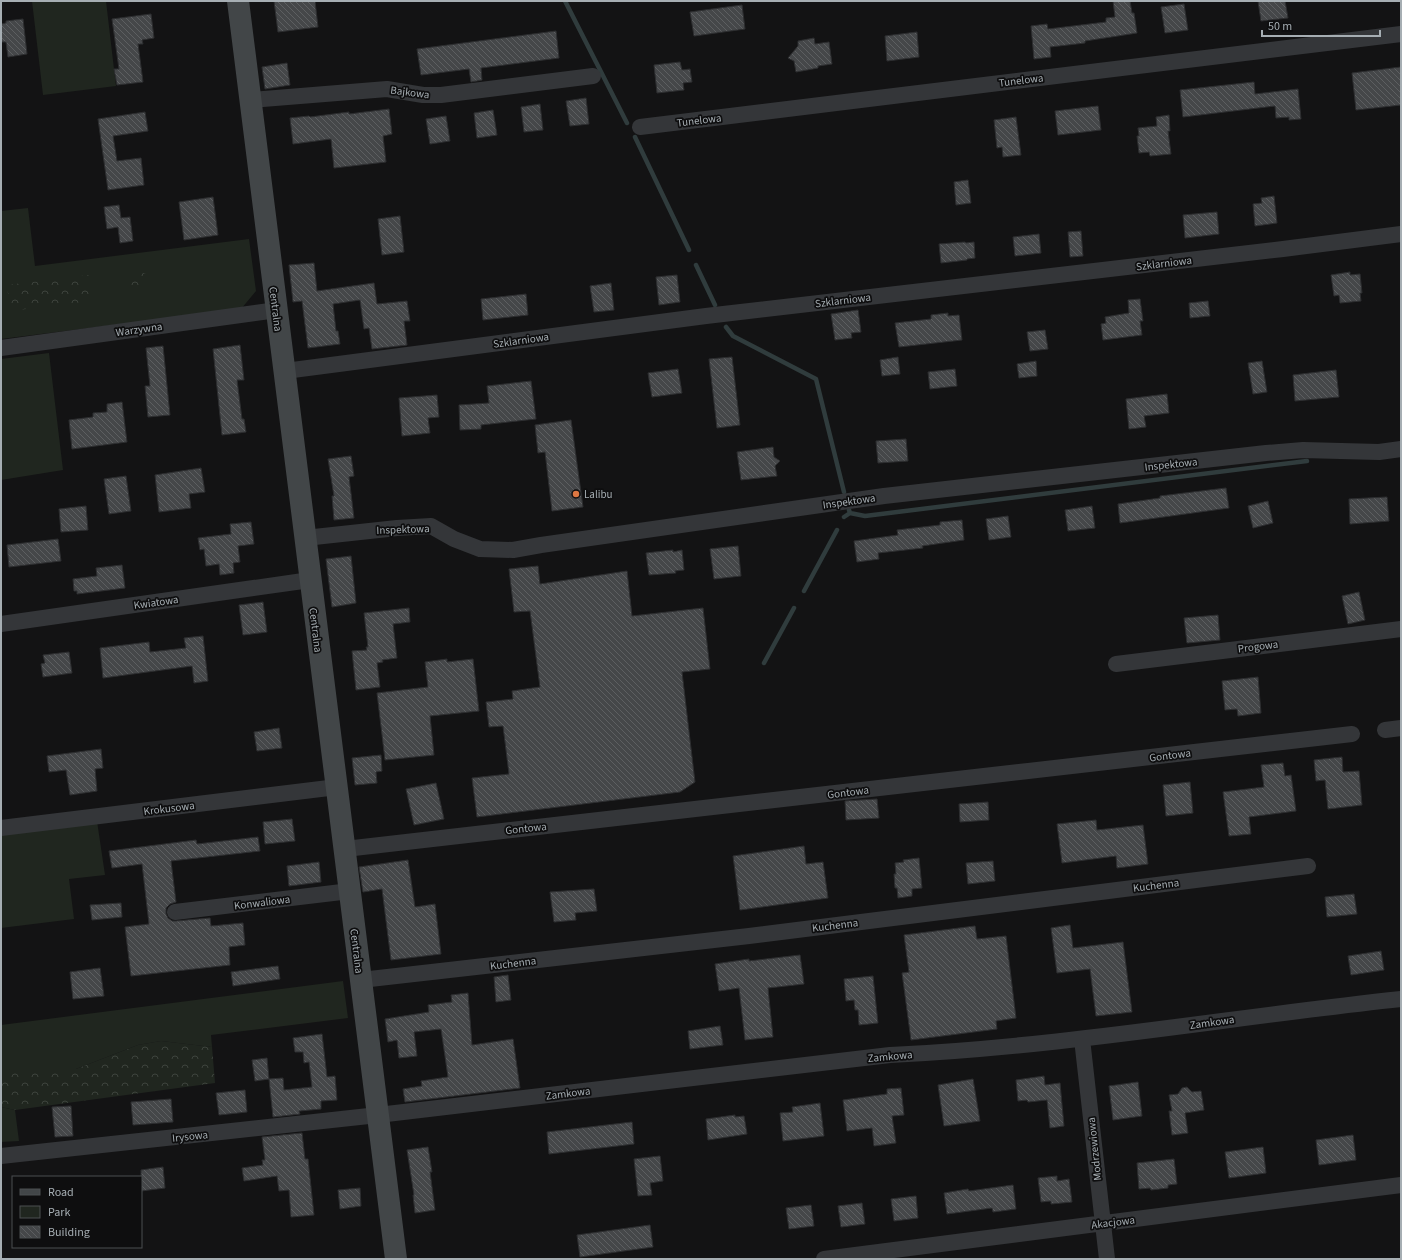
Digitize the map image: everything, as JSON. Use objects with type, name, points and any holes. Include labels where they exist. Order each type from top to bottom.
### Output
[{"type":"street","name":"Centralna","points":[[238,1],[396,1259]]},
{"type":"street","name":"Tunelowa","points":[[640,127],[1401,34]]},
{"type":"street","name":"Bajkowa","points":[[250,100],[388,89],[423,95],[441,95],[593,76]]},
{"type":"street","name":"Szklarniowa","points":[[285,371],[706,316],[1401,234]]},
{"type":"street","name":"Warzywna","points":[[1,348],[276,310]]},
{"type":"street","name":"Inspektowa","points":[[305,538],[397,528],[431,526],[454,539],[480,549],[514,550],[891,495],[1303,450],[1378,452],[1401,449]]},
{"type":"street","name":"Kwiatowa","points":[[1,624],[310,580]]},
{"type":"street","name":"Progowa","points":[[1116,664],[1401,629]]},
{"type":"street","points":[[1385,730],[1401,728]]},
{"type":"street","name":"Gontowa","points":[[345,849],[1352,734]]},
{"type":"street","name":"Krokusowa","points":[[1,828],[337,787]]},
{"type":"street","name":"Kuchenna","points":[[361,980],[749,936],[1308,866]]},
{"type":"street","name":"Konwaliowa","points":[[175,912],[350,891]]},
{"type":"street","name":"Zamkowa","points":[[378,1115],[890,1055],[947,1052],[1082,1039],[1401,999]]},
{"type":"street","name":"Modrzewiowa","points":[[1082,1039],[1107,1259]]},
{"type":"street","name":"Irysowa","points":[[1,1156],[378,1115]]},
{"type":"street","name":"Akacjowa","points":[[824,1259],[1401,1185]]},
{"type":"green space","points":[[32,1],[106,1],[116,86],[43,95]]},
{"type":"green space","points":[[28,208],[35,266],[249,239],[256,291],[241,309],[1,339],[1,211]]},
{"type":"green space","points":[[137,271],[146,274],[147,287],[141,292],[130,289],[128,278]]},
{"type":"green space","points":[[89,275],[92,301],[10,311],[7,285]]},
{"type":"green space","points":[[49,353],[63,470],[1,480],[1,359]]},
{"type":"green space","points":[[97,821],[105,875],[69,879],[74,919],[1,928],[1,832]]},
{"type":"green space","points":[[343,981],[348,1018],[211,1035],[212,1047],[161,1041],[138,1045],[76,1069],[10,1069],[1,1094],[1,1025]]},
{"type":"green space","points":[[161,1041],[212,1047],[215,1083],[15,1110],[1,1107],[2,1076],[10,1069],[76,1069],[138,1045]]},
{"type":"green space","points":[[1,1107],[15,1110],[19,1141],[1,1142]]},
{"type":"building","points":[[274,1],[315,1],[318,27],[278,32]]},
{"type":"building","points":[[1113,1],[1130,1],[1132,13],[1134,13],[1137,33],[1085,41],[1085,43],[1050,47],[1051,57],[1034,59],[1031,26],[1047,24],[1048,29],[1106,22],[1106,18],[1115,17]]},
{"type":"building","points":[[1258,1],[1285,1],[1288,18],[1261,21]]},
{"type":"building","points":[[1184,4],[1188,30],[1165,33],[1161,7]]},
{"type":"building","points":[[742,5],[745,29],[694,36],[690,12]]},
{"type":"building","points":[[151,14],[154,38],[142,40],[143,44],[138,44],[143,82],[117,85],[114,69],[119,69],[112,19]]},
{"type":"building","points":[[23,19],[27,54],[8,57],[6,42],[1,42],[1,24],[6,23],[6,21]]},
{"type":"building","points":[[556,31],[559,58],[481,68],[482,80],[471,82],[469,69],[421,75],[417,49]]},
{"type":"building","points":[[917,32],[919,57],[887,61],[885,36]]},
{"type":"building","points":[[814,38],[815,44],[829,42],[832,64],[796,72],[794,61],[788,58],[798,46],[798,41]]},
{"type":"building","points":[[680,62],[682,70],[690,69],[692,82],[683,83],[684,90],[657,93],[654,65]]},
{"type":"building","points":[[287,63],[290,85],[265,89],[262,67]]},
{"type":"building","points":[[1401,67],[1401,105],[1356,110],[1352,73]]},
{"type":"building","points":[[1254,82],[1255,94],[1298,89],[1301,119],[1289,120],[1289,117],[1276,118],[1275,106],[1183,117],[1180,90]]},
{"type":"building","points":[[586,98],[589,124],[570,126],[566,101]]},
{"type":"building","points":[[540,104],[543,130],[524,132],[521,107]]},
{"type":"building","points":[[1098,106],[1101,130],[1058,135],[1055,111]]},
{"type":"building","points":[[389,109],[392,134],[383,136],[386,162],[334,168],[331,139],[293,144],[290,118],[349,112],[349,114]]},
{"type":"building","points":[[493,110],[497,135],[477,138],[474,113]]},
{"type":"building","points":[[145,112],[148,131],[113,136],[117,161],[141,158],[144,185],[108,190],[98,119]]},
{"type":"building","points":[[1169,115],[1170,131],[1168,131],[1171,154],[1150,156],[1149,152],[1139,153],[1137,136],[1139,136],[1138,128],[1157,126],[1156,117]]},
{"type":"building","points":[[446,116],[450,141],[430,144],[426,119]]},
{"type":"building","points":[[1016,117],[1021,155],[1003,157],[1002,147],[997,148],[994,120]]},
{"type":"building","points":[[968,180],[971,203],[956,205],[954,182]]},
{"type":"building","points":[[1274,196],[1277,223],[1255,226],[1253,204],[1262,203],[1261,198]]},
{"type":"building","points":[[213,197],[218,235],[184,240],[179,202]]},
{"type":"building","points":[[119,205],[121,218],[130,217],[133,241],[120,243],[118,227],[107,229],[104,207]]},
{"type":"building","points":[[1217,212],[1219,234],[1185,238],[1183,215]]},
{"type":"building","points":[[400,216],[404,252],[382,255],[378,219]]},
{"type":"building","points":[[1081,231],[1083,256],[1070,257],[1068,232]]},
{"type":"building","points":[[1039,234],[1041,253],[1015,256],[1013,237]]},
{"type":"building","points":[[974,242],[975,258],[941,263],[939,244]]},
{"type":"building","points":[[314,263],[317,291],[374,283],[377,304],[407,301],[410,321],[404,321],[407,345],[372,349],[369,328],[364,329],[360,300],[333,304],[336,331],[338,331],[340,344],[308,348],[302,301],[293,302],[289,265]]},
{"type":"building","points":[[1350,272],[1350,275],[1360,274],[1362,293],[1360,293],[1361,301],[1340,303],[1339,295],[1334,296],[1331,275]]},
{"type":"building","points":[[677,275],[680,302],[659,305],[656,277]]},
{"type":"building","points":[[611,283],[614,310],[594,312],[590,286]]},
{"type":"building","points":[[526,294],[528,315],[483,320],[481,299]]},
{"type":"building","points":[[1140,299],[1143,321],[1140,321],[1142,335],[1103,340],[1101,324],[1106,323],[1105,317],[1129,313],[1128,300]]},
{"type":"building","points":[[1208,301],[1210,316],[1190,318],[1189,303]]},
{"type":"building","points":[[858,310],[861,332],[851,333],[852,338],[835,340],[831,314]]},
{"type":"building","points":[[948,313],[948,316],[959,315],[962,340],[899,347],[895,323],[931,319],[931,315]]},
{"type":"building","points":[[1045,330],[1048,349],[1030,351],[1027,332]]},
{"type":"building","points":[[240,345],[244,380],[237,380],[242,419],[244,419],[246,432],[222,435],[213,349]]},
{"type":"building","points":[[163,346],[170,415],[148,417],[145,386],[150,386],[146,348]]},
{"type":"building","points":[[732,357],[740,425],[717,428],[709,359]]},
{"type":"building","points":[[898,357],[900,374],[882,376],[880,360]]},
{"type":"building","points":[[1036,361],[1037,376],[1019,378],[1017,364]]},
{"type":"building","points":[[1262,361],[1267,392],[1253,394],[1248,363]]},
{"type":"building","points":[[678,369],[682,393],[652,397],[648,373]]},
{"type":"building","points":[[955,369],[957,386],[930,389],[928,372]]},
{"type":"building","points":[[1336,370],[1339,397],[1295,401],[1293,375]]},
{"type":"building","points":[[531,381],[536,419],[481,425],[481,429],[460,430],[459,405],[489,403],[487,386]]},
{"type":"building","points":[[1167,394],[1169,413],[1144,416],[1146,427],[1129,429],[1126,399]]},
{"type":"building","points":[[437,395],[439,417],[428,418],[430,433],[402,436],[399,398]]},
{"type":"building","points":[[122,402],[127,442],[72,449],[69,420],[93,417],[93,413],[107,412],[107,404]]},
{"type":"building","points":[[571,420],[583,507],[552,511],[545,452],[538,453],[535,425]]},
{"type":"building","points":[[906,439],[908,461],[878,463],[876,441]]},
{"type":"building","points":[[773,447],[774,457],[780,461],[775,466],[777,476],[741,480],[737,452]]},
{"type":"building","points":[[351,456],[354,476],[349,477],[354,518],[334,520],[332,496],[334,496],[328,459]]},
{"type":"building","points":[[201,468],[205,492],[189,494],[191,508],[159,512],[155,475]]},
{"type":"building","points":[[126,476],[131,511],[109,514],[104,479]]},
{"type":"building","points":[[1226,488],[1229,508],[1120,523],[1118,504],[1160,498],[1160,496]]},
{"type":"building","points":[[1387,497],[1389,521],[1350,524],[1349,499]]},
{"type":"building","points":[[1268,501],[1273,523],[1253,528],[1248,506]]},
{"type":"building","points":[[86,506],[88,530],[61,532],[59,509]]},
{"type":"building","points":[[1092,506],[1095,528],[1068,531],[1065,510]]},
{"type":"building","points":[[1008,516],[1011,537],[989,540],[986,519]]},
{"type":"building","points":[[962,520],[964,540],[922,546],[923,548],[878,553],[879,559],[857,562],[854,541],[898,535],[897,530],[940,525],[940,522]]},
{"type":"building","points":[[251,522],[254,544],[238,546],[240,562],[233,563],[234,573],[220,575],[219,564],[206,566],[204,549],[200,550],[198,538],[231,534],[230,524]]},
{"type":"building","points":[[58,539],[61,561],[9,567],[7,545]]},
{"type":"building","points":[[738,546],[741,576],[714,579],[710,549]]},
{"type":"building","points":[[673,550],[673,552],[682,550],[684,570],[675,571],[676,573],[649,575],[646,553]]},
{"type":"building","points":[[351,556],[356,603],[332,607],[326,559]]},
{"type":"building","points":[[122,565],[125,588],[77,594],[77,591],[74,591],[73,579],[97,576],[96,568]]},
{"type":"building","points":[[538,566],[540,584],[627,571],[632,616],[703,608],[710,669],[682,672],[695,782],[680,792],[477,817],[472,778],[509,774],[503,726],[489,727],[486,702],[513,699],[512,691],[540,687],[530,611],[514,612],[509,569]]},
{"type":"building","points":[[1359,592],[1365,620],[1348,624],[1342,596]]},
{"type":"building","points":[[263,602],[267,632],[243,635],[239,605]]},
{"type":"building","points":[[409,608],[410,622],[393,624],[397,658],[382,660],[383,662],[377,663],[380,687],[356,690],[352,651],[367,650],[366,647],[368,647],[364,613]]},
{"type":"building","points":[[1218,615],[1220,640],[1187,643],[1184,618]]},
{"type":"building","points":[[203,636],[208,681],[194,683],[192,666],[103,678],[100,648],[149,642],[150,652],[186,648],[184,638]]},
{"type":"building","points":[[69,652],[72,673],[43,677],[41,664],[45,663],[43,655]]},
{"type":"building","points":[[447,659],[447,662],[473,659],[479,711],[430,716],[434,755],[385,760],[377,693],[428,687],[425,662]]},
{"type":"building","points":[[1258,677],[1261,713],[1238,716],[1237,709],[1225,710],[1222,681]]},
{"type":"building","points":[[279,728],[282,748],[257,751],[254,732]]},
{"type":"building","points":[[101,749],[103,768],[95,769],[97,791],[70,795],[66,770],[49,772],[47,756]]},
{"type":"building","points":[[381,755],[382,771],[376,772],[377,783],[355,785],[352,758]]},
{"type":"building","points":[[1342,757],[1343,772],[1359,771],[1362,805],[1328,809],[1325,780],[1316,781],[1314,760]]},
{"type":"building","points":[[1283,763],[1285,776],[1291,775],[1296,811],[1249,817],[1251,834],[1229,836],[1223,792],[1264,787],[1261,765]]},
{"type":"building","points":[[1190,782],[1193,813],[1166,816],[1163,785]]},
{"type":"building","points":[[436,783],[444,819],[414,825],[406,789]]},
{"type":"building","points":[[877,799],[879,818],[846,820],[845,801]]},
{"type":"building","points":[[988,802],[989,820],[960,822],[959,804]]},
{"type":"building","points":[[292,819],[295,841],[265,844],[263,822]]},
{"type":"building","points":[[1096,820],[1097,830],[1143,825],[1148,864],[1117,868],[1116,856],[1062,863],[1057,824]]},
{"type":"building","points":[[258,837],[260,851],[171,861],[176,902],[170,904],[166,908],[168,918],[172,921],[176,921],[210,918],[211,926],[243,923],[245,945],[229,947],[230,965],[131,976],[125,927],[149,924],[142,864],[112,868],[109,851],[196,840],[197,844]]},
{"type":"building","points":[[804,846],[806,864],[823,862],[828,898],[740,910],[733,856]]},
{"type":"building","points":[[919,858],[922,888],[912,889],[912,896],[898,898],[897,888],[895,888],[895,863],[904,862],[903,860]]},
{"type":"building","points":[[408,860],[415,907],[435,904],[441,954],[391,960],[382,889],[363,892],[359,867]]},
{"type":"building","points":[[993,861],[995,881],[968,884],[966,863]]},
{"type":"building","points":[[319,862],[321,882],[289,886],[287,866]]},
{"type":"building","points":[[594,889],[597,911],[575,913],[576,920],[554,922],[550,892]]},
{"type":"building","points":[[1354,894],[1357,914],[1327,917],[1325,897]]},
{"type":"building","points":[[121,903],[122,917],[92,920],[90,905]]},
{"type":"building","points":[[1070,925],[1073,948],[1123,942],[1132,1012],[1096,1016],[1090,969],[1057,973],[1051,928]]},
{"type":"building","points":[[975,926],[977,939],[1006,936],[1016,1018],[996,1021],[997,1029],[911,1040],[902,973],[909,972],[904,935]]},
{"type":"building","points":[[1381,951],[1384,970],[1351,975],[1348,956]]},
{"type":"building","points":[[800,955],[804,984],[768,988],[773,1037],[745,1040],[739,988],[719,991],[715,964],[749,959],[749,961]]},
{"type":"building","points":[[278,966],[280,979],[233,986],[231,972]]},
{"type":"building","points":[[100,968],[104,996],[73,999],[70,972]]},
{"type":"building","points":[[508,975],[511,1000],[496,1002],[494,977]]},
{"type":"building","points":[[873,976],[878,1023],[859,1025],[858,1010],[855,1010],[854,1000],[846,1001],[844,979]]},
{"type":"building","points":[[468,993],[472,1045],[513,1039],[520,1088],[405,1102],[403,1089],[422,1086],[421,1081],[448,1077],[441,1029],[414,1032],[417,1056],[399,1058],[397,1040],[388,1042],[385,1019],[429,1012],[428,1005],[452,1002],[451,995]]},
{"type":"building","points":[[720,1026],[723,1045],[690,1049],[688,1031]]},
{"type":"building","points":[[322,1034],[327,1077],[335,1076],[337,1100],[321,1101],[321,1109],[299,1111],[300,1114],[273,1117],[269,1079],[283,1078],[284,1090],[312,1087],[309,1062],[304,1063],[303,1052],[295,1052],[293,1038]]},
{"type":"building","points":[[267,1058],[269,1079],[255,1081],[252,1060]]},
{"type":"building","points":[[1044,1076],[1045,1085],[1060,1083],[1064,1126],[1050,1128],[1047,1100],[1028,1102],[1027,1100],[1018,1101],[1016,1080]]},
{"type":"building","points":[[973,1079],[980,1121],[944,1126],[938,1085]]},
{"type":"building","points":[[1138,1082],[1142,1116],[1113,1120],[1109,1086]]},
{"type":"building","points":[[1187,1087],[1192,1092],[1201,1091],[1204,1110],[1185,1113],[1188,1133],[1172,1135],[1169,1111],[1172,1111],[1169,1095],[1178,1094],[1182,1088]]},
{"type":"building","points":[[901,1088],[904,1115],[892,1116],[896,1143],[874,1146],[872,1128],[847,1131],[843,1100],[887,1094],[887,1089]]},
{"type":"building","points":[[245,1090],[247,1112],[219,1115],[216,1093]]},
{"type":"building","points":[[171,1099],[173,1122],[133,1125],[131,1102]]},
{"type":"building","points":[[820,1103],[824,1136],[783,1141],[780,1113],[793,1112],[792,1107]]},
{"type":"building","points":[[71,1106],[73,1136],[55,1137],[52,1107]]},
{"type":"building","points":[[735,1115],[735,1117],[744,1116],[747,1134],[708,1140],[706,1119]]},
{"type":"building","points":[[632,1122],[634,1144],[549,1154],[547,1132]]},
{"type":"building","points":[[302,1133],[305,1159],[308,1159],[314,1215],[291,1217],[289,1190],[279,1191],[277,1176],[244,1181],[242,1168],[263,1165],[262,1160],[265,1160],[262,1137]]},
{"type":"building","points":[[1353,1135],[1356,1160],[1319,1165],[1316,1140]]},
{"type":"building","points":[[428,1147],[432,1172],[430,1172],[435,1210],[415,1213],[414,1195],[407,1150]]},
{"type":"building","points":[[1263,1147],[1266,1173],[1229,1178],[1225,1152]]},
{"type":"building","points":[[660,1156],[663,1181],[650,1183],[652,1195],[638,1196],[634,1159]]},
{"type":"building","points":[[1174,1159],[1177,1184],[1168,1185],[1168,1188],[1151,1190],[1150,1188],[1139,1189],[1137,1163]]},
{"type":"building","points":[[163,1167],[165,1188],[142,1191],[141,1170]]},
{"type":"building","points":[[1057,1176],[1057,1181],[1069,1179],[1072,1202],[1051,1204],[1051,1201],[1041,1202],[1038,1178]]},
{"type":"building","points":[[1013,1185],[1016,1209],[993,1212],[992,1208],[947,1214],[944,1193],[968,1189],[969,1191]]},
{"type":"building","points":[[360,1188],[361,1206],[340,1209],[338,1190]]},
{"type":"building","points":[[916,1196],[918,1218],[894,1221],[891,1199]]},
{"type":"building","points":[[862,1203],[865,1224],[841,1227],[838,1206]]},
{"type":"building","points":[[811,1205],[814,1226],[789,1229],[786,1208]]},
{"type":"building","points":[[650,1225],[653,1247],[580,1257],[577,1235]]},
{"type":"waterway","points":[[565,1],[627,123]]},
{"type":"waterway","points":[[635,137],[689,250]]},
{"type":"waterway","points":[[696,265],[715,305]]},
{"type":"waterway","points":[[726,327],[733,336],[816,379],[844,492]]},
{"type":"waterway","points":[[850,513],[865,516],[1307,461]]},
{"type":"waterway","points":[[844,517],[850,513],[849,510]]},
{"type":"waterway","points":[[804,591],[837,530]]},
{"type":"waterway","points":[[764,663],[794,608]]},
{"type":"place","name":"Lalibu","points":[[576,494]]}]
